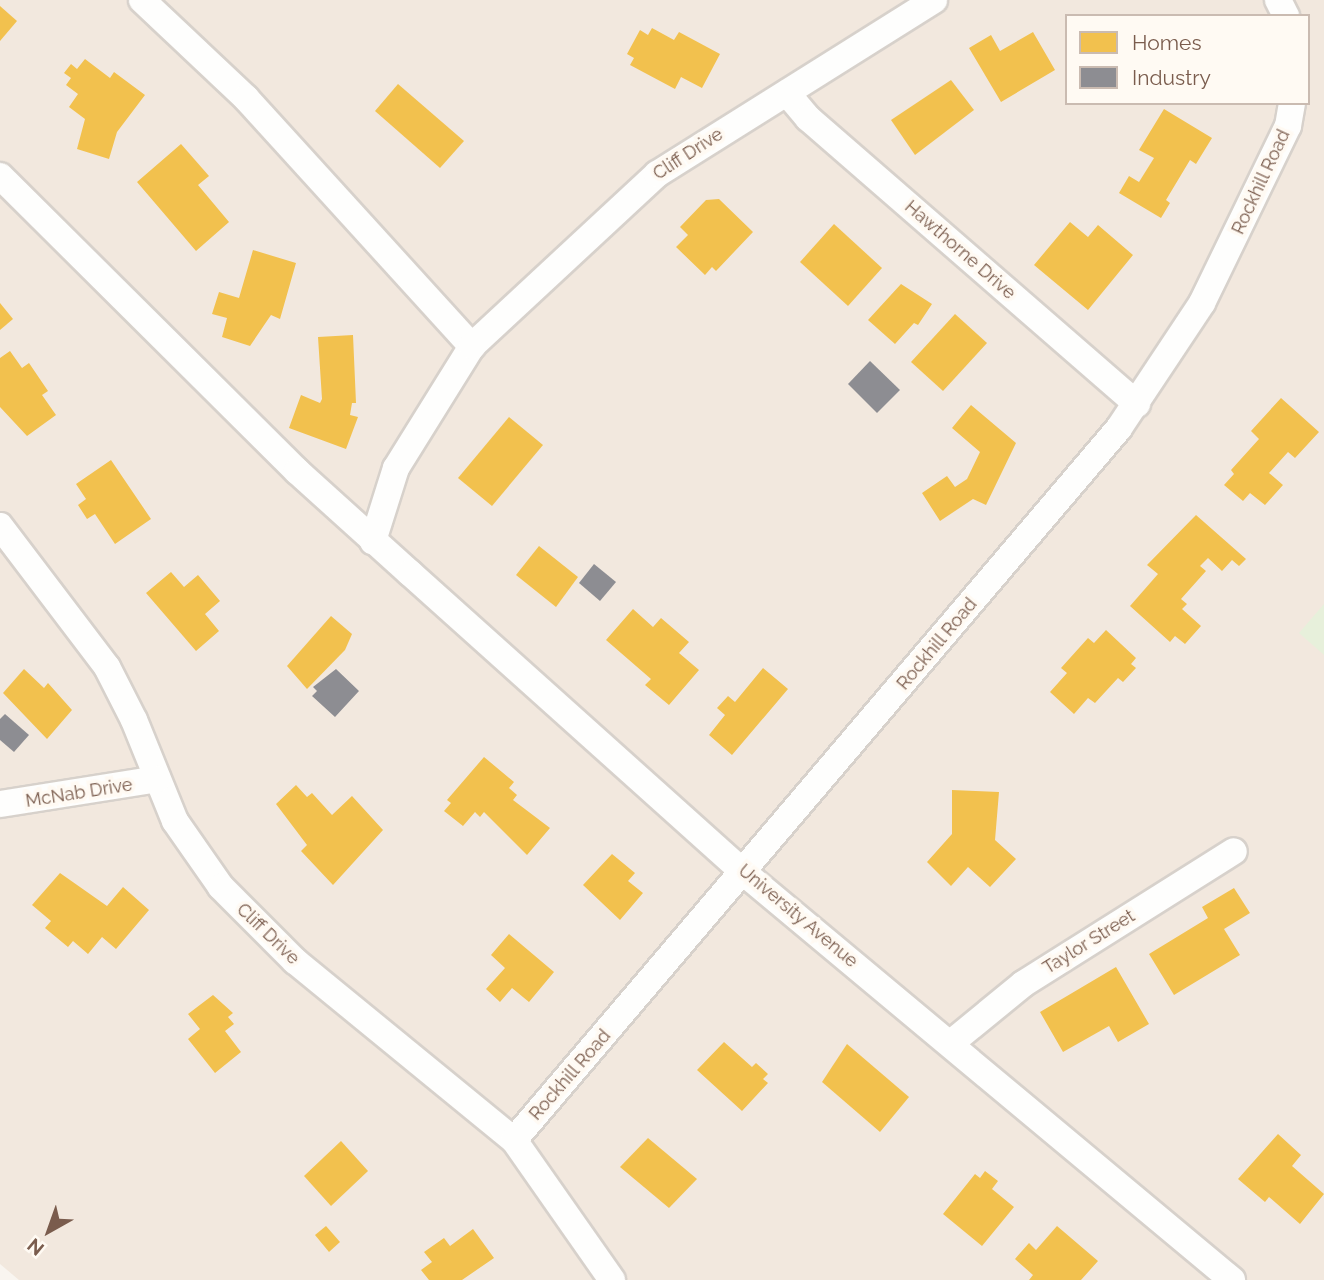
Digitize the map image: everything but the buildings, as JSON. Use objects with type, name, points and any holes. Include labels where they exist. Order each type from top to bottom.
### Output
[{"type":"street","points":[[142,0],[246,98],[472,346]]},
{"type":"street","name":"Cliff Drive","points":[[373,541],[401,458],[472,346],[633,191],[934,0]]},
{"type":"street","name":"Hawthorne Drive","points":[[787,93],[808,118],[1137,404]]},
{"type":"street","name":"Rockhill Road","points":[[514,1140],[1137,404],[1173,352],[1231,248],[1288,126],[1292,105]]},
{"type":"street","name":"University Avenue","points":[[0,176],[373,541],[743,872],[1232,1280]]},
{"type":"street","name":"Cliff Drive","points":[[0,526],[107,667],[175,821],[196,855],[260,931],[514,1140],[612,1280]]},
{"type":"street","name":"McNab Drive","points":[[0,804],[157,779]]},
{"type":"street","name":"Taylor Street","points":[[951,1043],[1023,984],[1234,851]]},
{"type":"shaded area","points":[[0,0],[1324,0],[1324,1280],[19,1280],[0,1264]]},
{"type":"green space","points":[[1324,604],[1324,655],[1299,633]]}]
